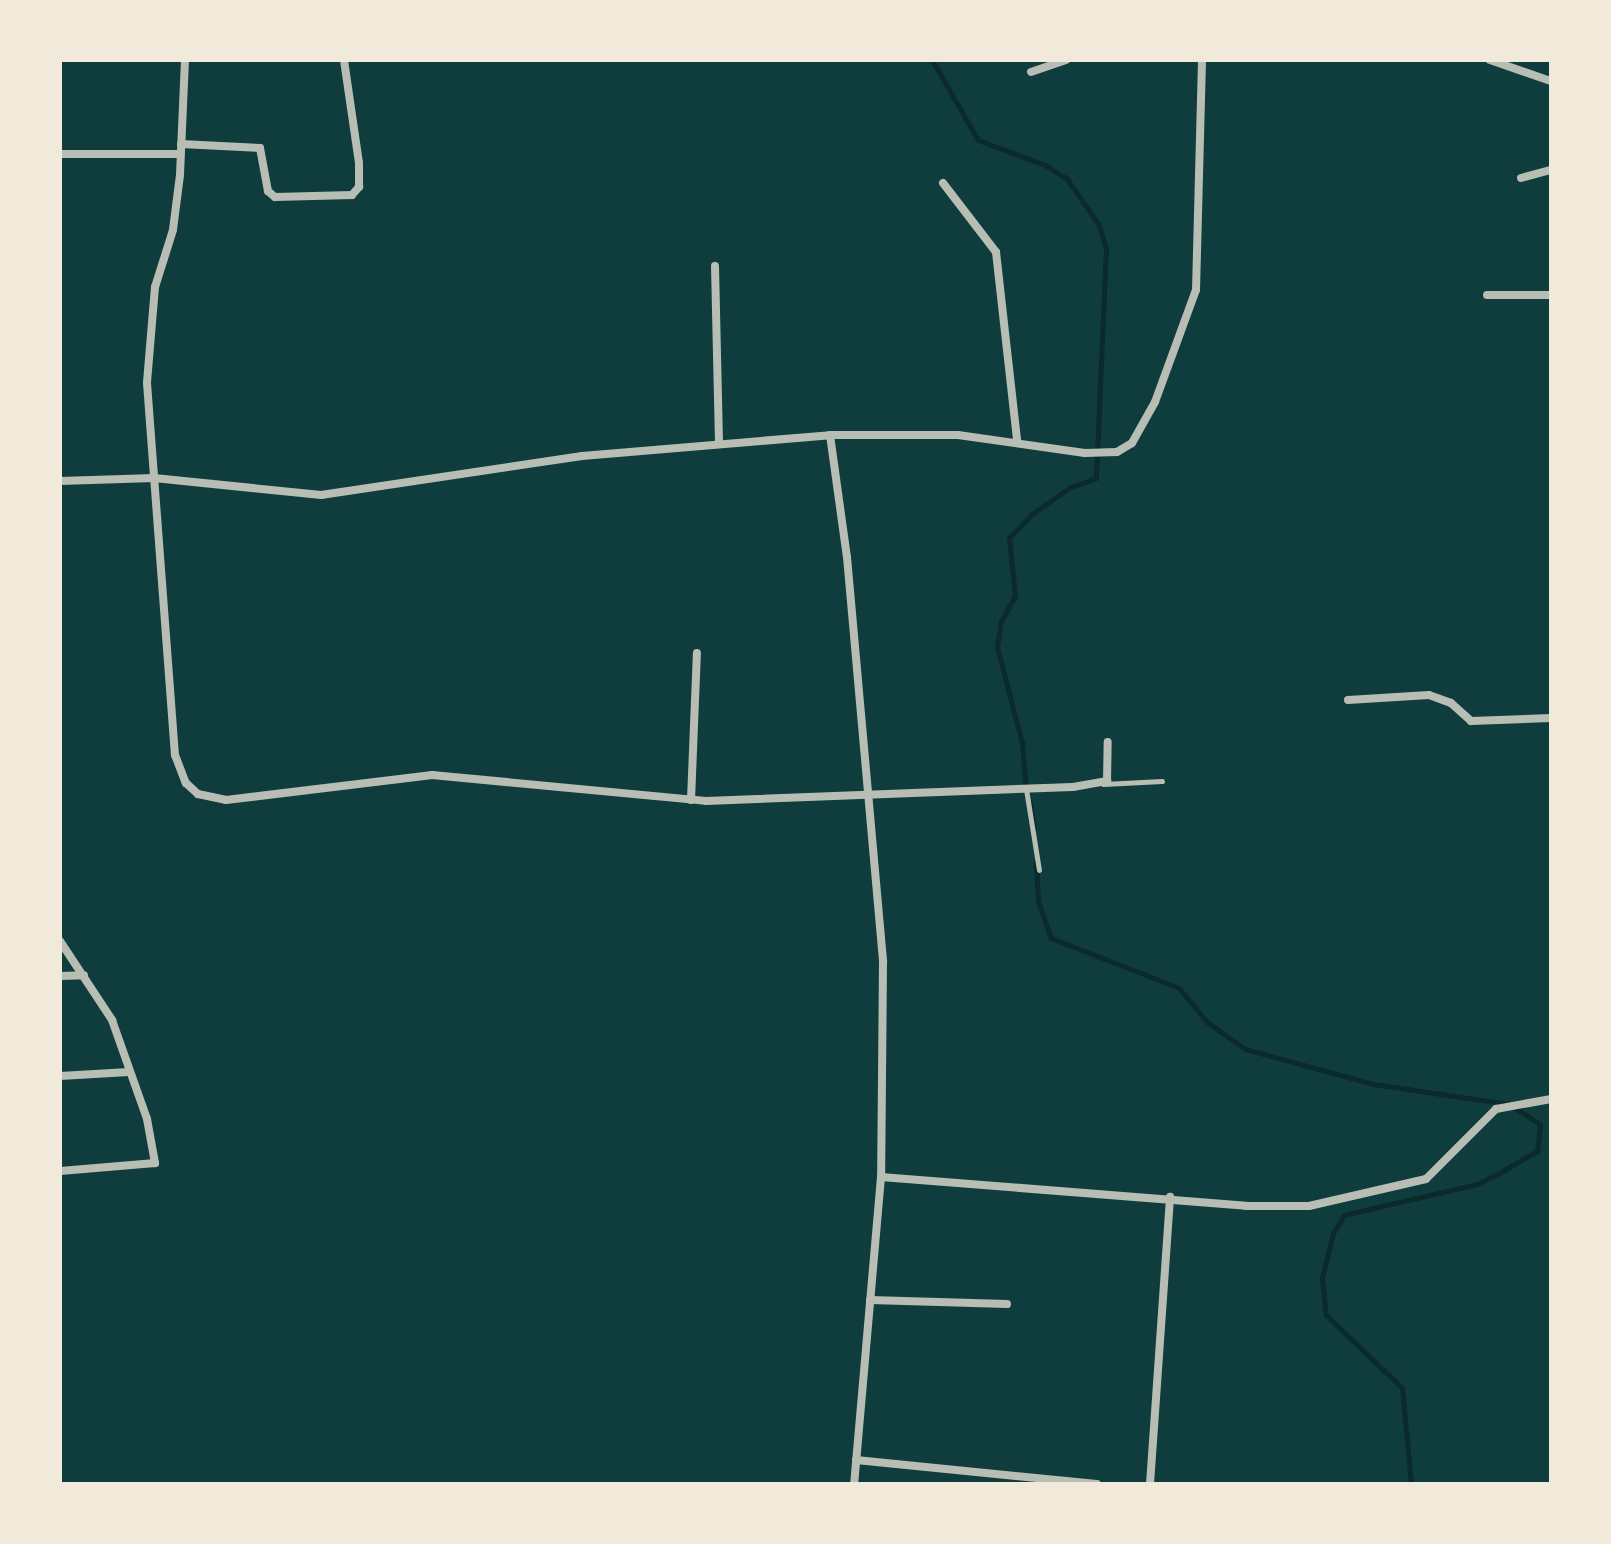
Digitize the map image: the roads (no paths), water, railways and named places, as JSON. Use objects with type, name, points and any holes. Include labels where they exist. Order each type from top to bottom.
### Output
[{"type":"street","points":[[185,60],[173,230],[155,287],[149,347],[154,478],[175,755],[186,783],[198,794],[226,800],[403,776],[458,775],[691,800],[871,798],[1102,784],[1109,775],[1108,742]]},
{"type":"street","points":[[60,154],[260,148],[268,191],[275,197],[352,195],[359,187],[359,163],[344,60]]},
{"type":"street","points":[[1031,72],[1066,60]]},
{"type":"street","points":[[60,481],[154,478],[321,495],[582,456],[830,435],[1017,440],[1085,453],[1108,454],[1132,443],[1155,402],[1196,290],[1202,60]]},
{"type":"street","points":[[1490,60],[1551,81]]},
{"type":"street","points":[[1521,178],[1551,170]]},
{"type":"street","points":[[943,183],[996,252],[1017,440]]},
{"type":"street","points":[[715,266],[719,442]]},
{"type":"street","points":[[1487,295],[1551,295]]},
{"type":"street","points":[[830,435],[871,798],[883,962],[881,1177],[854,1484]]},
{"type":"street","points":[[691,800],[697,653]]},
{"type":"street","points":[[1348,700],[1429,695],[1451,703],[1462,719],[1480,723],[1551,718]]},
{"type":"street","points":[[60,941],[112,1020],[147,1119],[155,1163],[60,1171]]},
{"type":"street","points":[[60,976],[84,975]]},
{"type":"street","points":[[60,1076],[129,1072]]},
{"type":"street","points":[[881,1177],[1170,1197],[1279,1208],[1340,1202],[1426,1179],[1481,1121],[1509,1104],[1551,1099]]},
{"type":"street","points":[[1150,1484],[1170,1197]]},
{"type":"street","points":[[870,1300],[1007,1304]]},
{"type":"street","points":[[856,1460],[1097,1484]]},
{"type":"lane","points":[[1102,784],[1162,781]]},
{"type":"lane","points":[[1026,789],[1039,870]]},
{"type":"waterway","points":[[932,60],[978,140],[1045,165],[1067,179],[1099,225],[1106,249],[1096,478],[1069,488],[1032,514],[1009,538],[1015,596],[1001,621],[997,647],[1022,743],[1026,789]]},
{"type":"waterway","points":[[1030,803],[1034,828]]},
{"type":"waterway","points":[[1036,862],[1038,901],[1051,938],[1179,988],[1207,1022],[1245,1049],[1373,1084],[1509,1104],[1540,1124],[1537,1151],[1503,1171],[1477,1184],[1344,1215],[1333,1233],[1322,1278],[1326,1315],[1402,1388],[1411,1484]]}]
